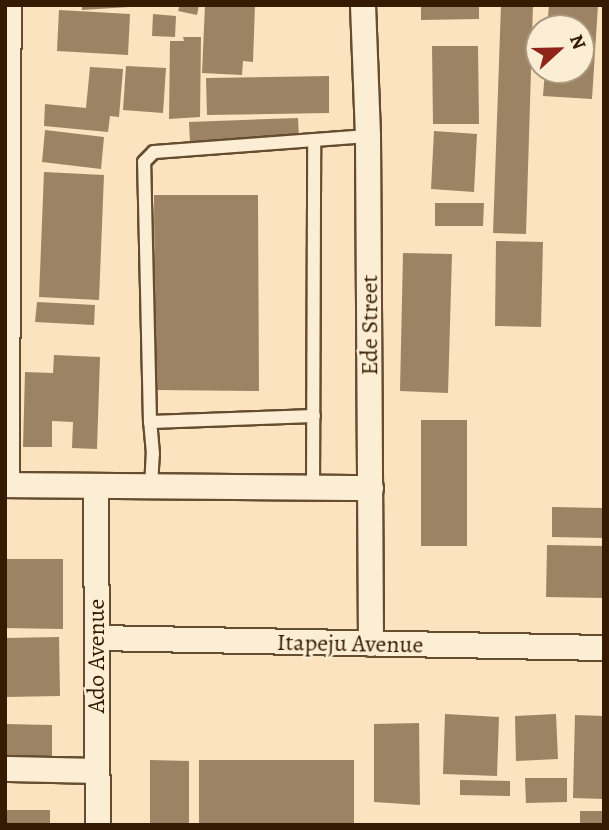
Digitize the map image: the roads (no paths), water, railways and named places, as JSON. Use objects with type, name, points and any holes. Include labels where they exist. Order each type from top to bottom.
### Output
[{"type":"street","points":[[9,5],[6,485],[96,488],[371,488]]},
{"type":"street","name":"Ede Street","points":[[363,5],[368,136],[371,644]]},
{"type":"street","name":"Ado Avenue","points":[[96,488],[98,825]]},
{"type":"street","name":"Itapeju Avenue","points":[[97,638],[604,648]]},
{"type":"street","points":[[5,769],[97,771]]},
{"type":"lane","points":[[151,488],[153,454],[144,162],[154,152],[368,136]]},
{"type":"lane","points":[[313,488],[314,140]]},
{"type":"lane","points":[[150,422],[314,416]]}]
